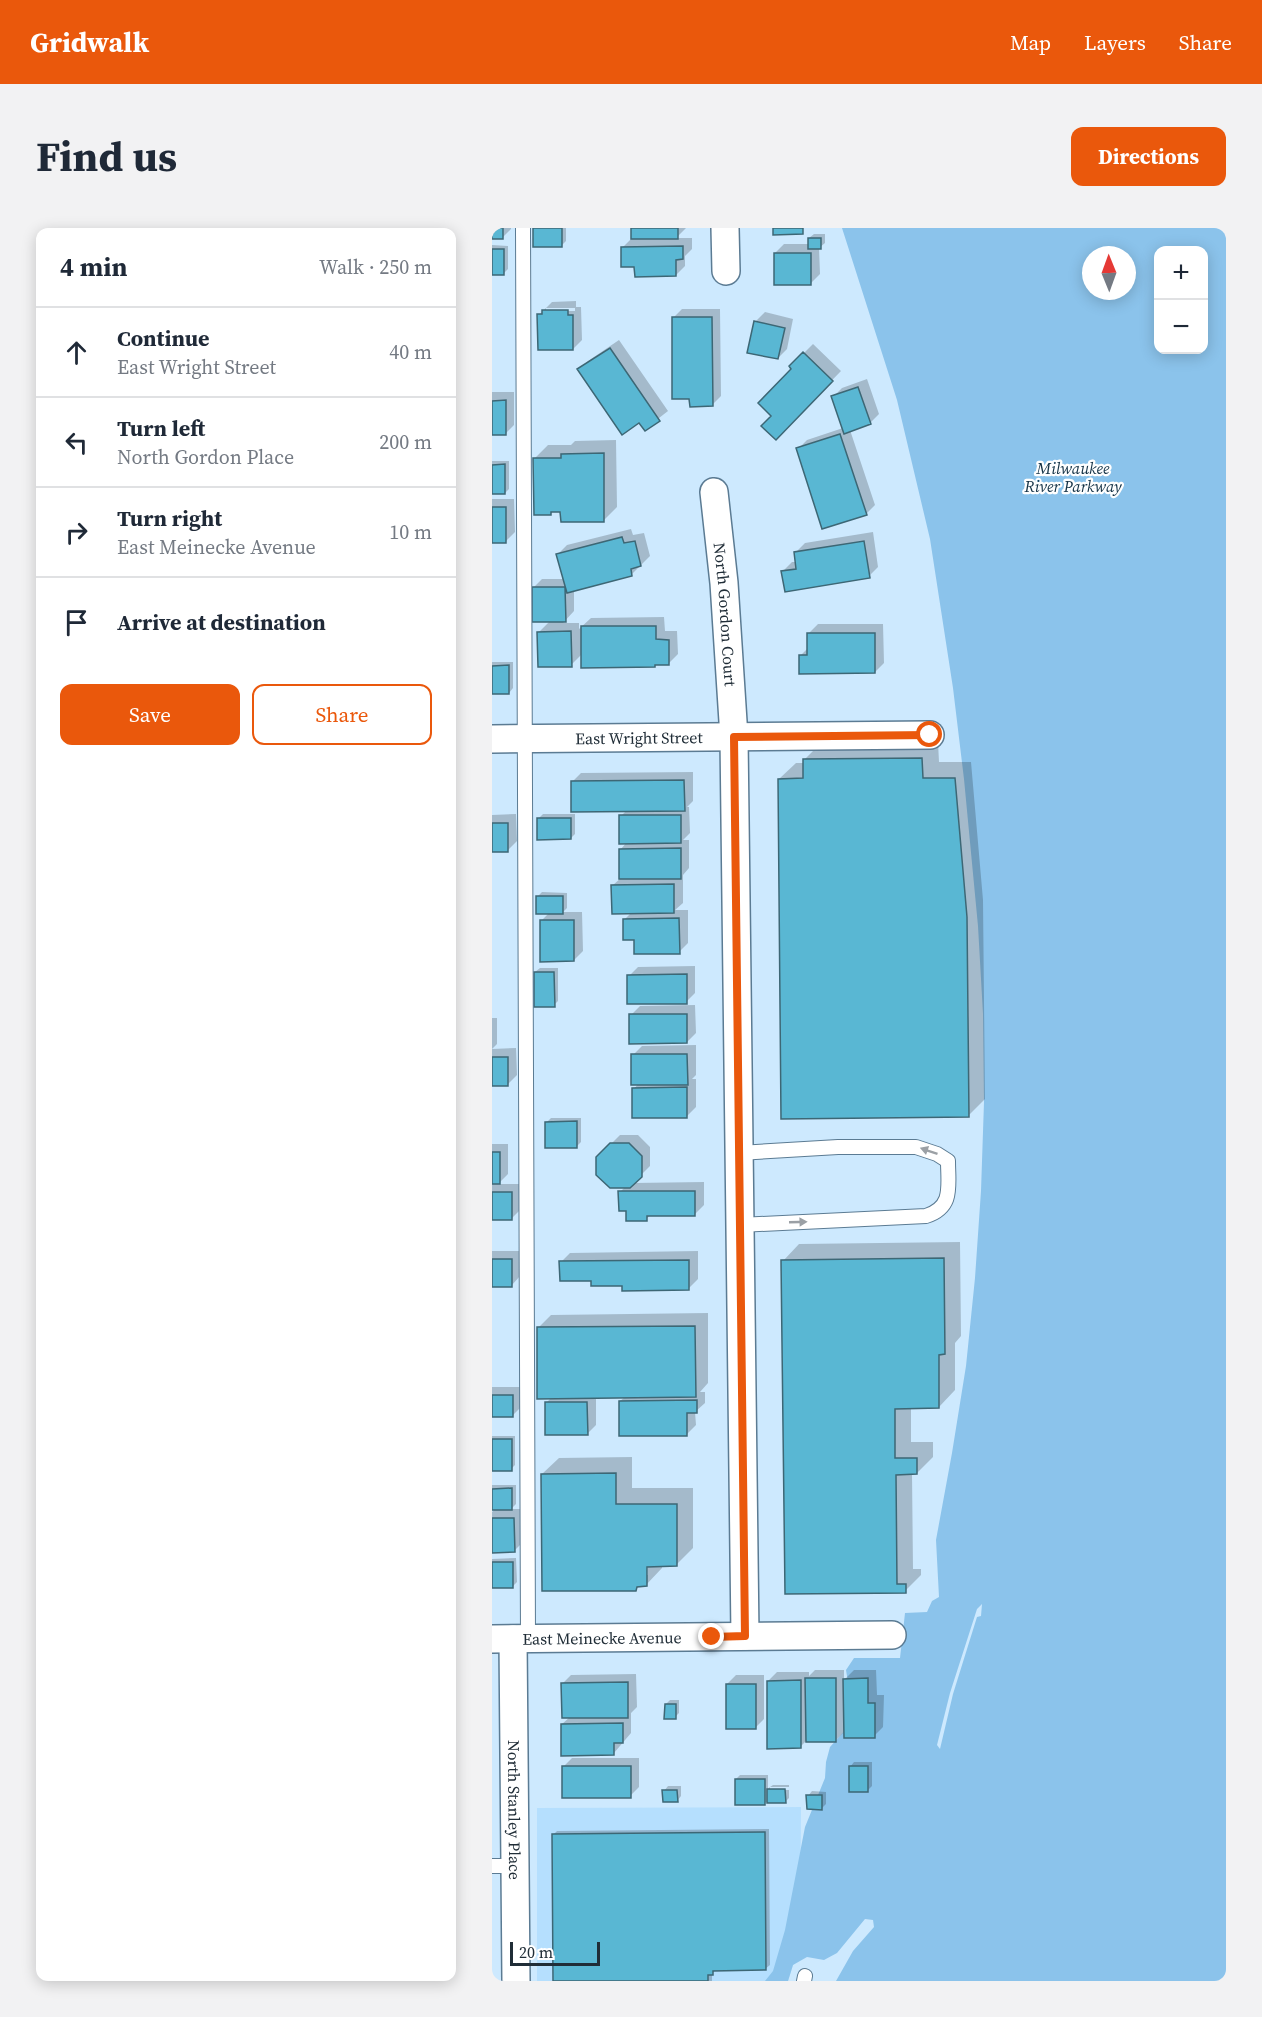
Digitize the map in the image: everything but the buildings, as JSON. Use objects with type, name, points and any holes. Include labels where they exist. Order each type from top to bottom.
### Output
[{"type":"street","points":[[725,228],[726,271]]},
{"type":"street","name":"North Gordon Court","points":[[714,492],[724,583],[734,737],[745,1636]]},
{"type":"street","name":"East Wright Street","points":[[492,739],[930,735]]},
{"type":"street","name":"East Meinecke Avenue","points":[[511,1639],[891,1635]]},
{"type":"street","name":"North Stanley Place","points":[[511,1639],[504,1866],[516,1981]]},
{"type":"lane","points":[[511,1639],[526,738],[523,228]]},
{"type":"lane","points":[[739,1153],[838,1147],[916,1147],[937,1154],[948,1161],[947,1200],[938,1212],[926,1216],[740,1224]]},
{"type":"shaded area","points":[[801,1807],[800,1955],[793,1965],[788,1981],[537,1981],[537,1808]]},
{"type":"green space","name":"Milwaukee River Parkway","points":[[842,228],[1226,228],[1226,1981],[836,1981],[853,1951],[874,1927],[873,1920],[865,1919],[837,1953],[824,1960],[807,1957],[793,1965],[788,1981],[765,1981],[773,1971],[785,1930],[805,1827],[825,1778],[830,1747],[849,1726],[853,1713],[846,1670],[854,1658],[900,1658],[905,1613],[927,1612],[932,1601],[939,1597],[936,1540],[966,1366],[981,1191],[984,1102],[983,1014],[978,926],[964,779],[953,688],[930,539],[897,400]],"holes":[[[982,1604],[981,1616],[977,1617],[953,1694],[940,1749],[937,1745],[950,1693],[977,1609]]]},
{"type":"route","points":[[712,1637],[745,1636],[734,737],[930,735]]}]
